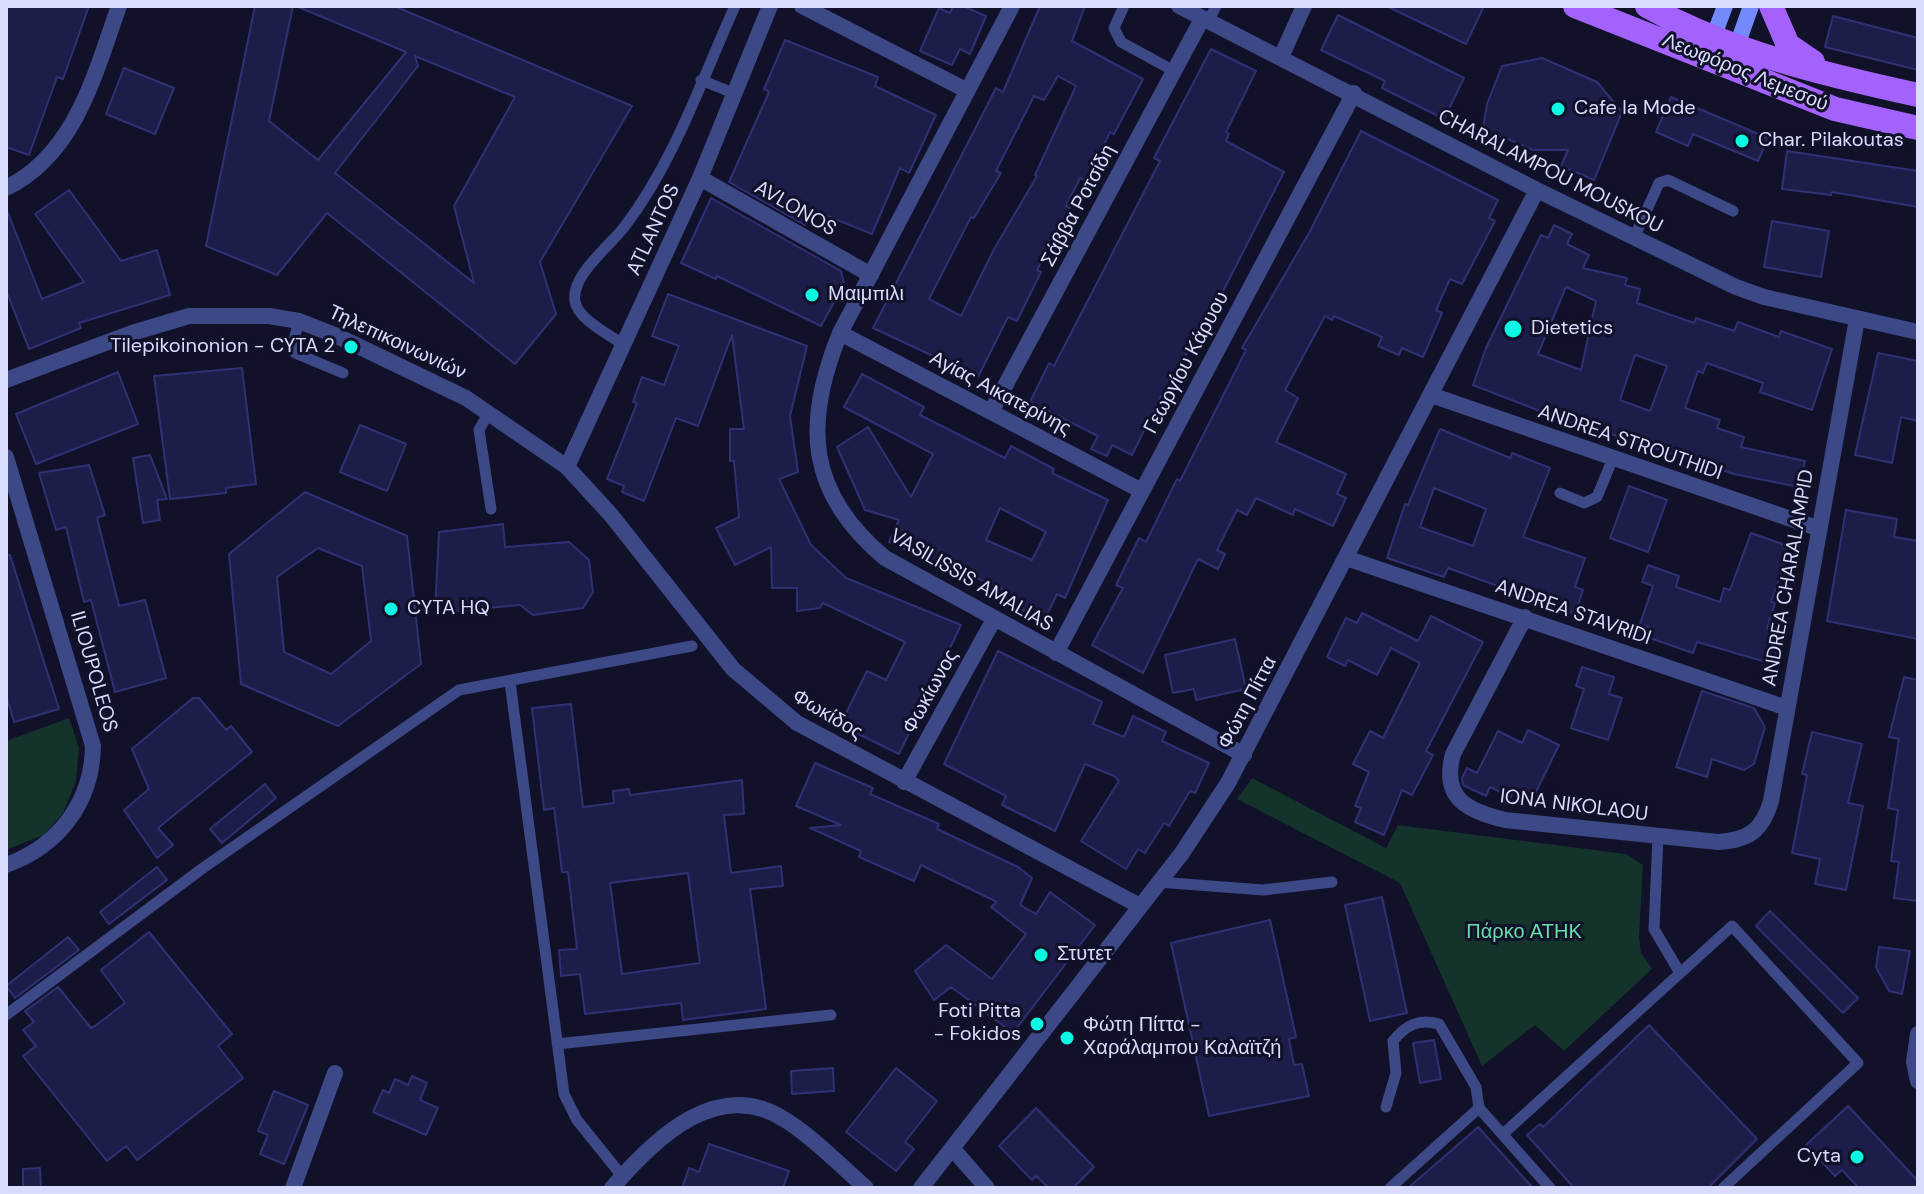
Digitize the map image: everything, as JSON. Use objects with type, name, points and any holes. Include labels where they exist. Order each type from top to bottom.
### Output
[{"type":"main road","name":"Λεωφόρος Λεμεσού","points":[[1575,6],[1733,56],[1835,109],[1918,128]]},
{"type":"main road","name":"Λεωφόρος Λεμεσού","points":[[1647,6],[1710,47]]},
{"type":"main road","points":[[1710,47],[1725,6]]},
{"type":"main road","points":[[1733,56],[1751,6]]},
{"type":"main road","points":[[1771,6],[1788,45],[1844,79]]},
{"type":"main road","name":"Λεωφόρος Λεμεσού","points":[[1733,56],[1918,95]]},
{"type":"street","points":[[6,188],[29,175],[70,128],[84,104],[119,6]]},
{"type":"street","name":"ATLANTOS","points":[[567,467],[700,178],[770,6]]},
{"type":"street","points":[[802,6],[966,90]]},
{"type":"street","name":"VASILISSIS AMALIAS","points":[[1012,6],[840,333],[819,399],[820,460],[830,495],[845,521],[885,558],[993,621],[1244,755]]},
{"type":"street","name":"CHARALAMPOU MOUSKOU","points":[[1179,6],[1209,16],[1281,57],[1537,190],[1764,297],[1918,332]]},
{"type":"street","points":[[1281,57],[1304,6]]},
{"type":"street","name":"Σάββα Ροτσίδη","points":[[991,412],[1174,71],[1209,16]]},
{"type":"street","name":"Γεωργίου Κάρυου","points":[[1056,653],[1354,93]]},
{"type":"street","name":"AVLONOS","points":[[700,178],[871,275]]},
{"type":"street","name":"Φώτη Πίττα","points":[[921,1188],[1182,853],[1244,755],[1537,190]]},
{"type":"street","name":"Τηλεπικοινωνιών","points":[[6,380],[189,316],[245,313],[299,321],[410,370],[489,412],[567,467]]},
{"type":"street","name":"ANDREA CHARALAMPID","points":[[1748,838],[1766,818],[1857,319]]},
{"type":"street","name":"Αγίας Αικατερίνης","points":[[840,333],[1142,491]]},
{"type":"street","name":"ANDREA STROUTHIDI","points":[[1431,395],[1817,528]]},
{"type":"street","name":"ILIOUPOLEOS","points":[[6,457],[93,746],[89,782],[65,826],[49,844],[6,865]]},
{"type":"street","name":"Φωκίδος","points":[[567,467],[611,515],[708,641],[759,695],[797,723],[1140,906]]},
{"type":"street","name":"ANDREA STAVRIDI","points":[[1346,558],[1787,708]]},
{"type":"street","name":"IONA NIKOLAOU","points":[[1525,617],[1453,754],[1449,770],[1456,795],[1473,811],[1505,820],[1718,842],[1748,838]]},
{"type":"street","name":"Φωκίωνος","points":[[904,782],[993,621]]},
{"type":"street","points":[[1918,1034],[1914,1062],[1918,1081]]},
{"type":"street","points":[[293,1188],[335,1073]]},
{"type":"street","points":[[617,1182],[669,1132],[693,1116],[732,1104],[770,1111],[788,1121],[866,1188]]},
{"type":"street","points":[[952,1148],[987,1188]]},
{"type":"lane","points":[[624,345],[577,311],[574,299],[577,285],[643,199],[668,155],[735,6]]},
{"type":"lane","points":[[1123,8],[1114,28],[1121,42],[1174,71]]},
{"type":"lane","points":[[701,80],[733,93]]},
{"type":"lane","points":[[1634,238],[1659,183],[1668,180],[1733,211]]},
{"type":"lane","points":[[299,321],[292,347],[295,353],[343,373]]},
{"type":"lane","points":[[489,412],[479,430],[491,509]]},
{"type":"lane","points":[[1560,493],[1584,503],[1597,497],[1613,458]]},
{"type":"lane","points":[[6,1015],[203,868],[459,690],[692,646]]},
{"type":"lane","points":[[510,682],[557,1044],[568,1106],[617,1182]]},
{"type":"lane","points":[[1658,836],[1654,929],[1680,973]]},
{"type":"lane","points":[[1158,882],[1263,890],[1332,882]]},
{"type":"lane","points":[[1503,1134],[1732,926],[1858,1063],[1723,1188]]},
{"type":"lane","points":[[557,1044],[831,1015]]},
{"type":"lane","points":[[1386,1107],[1396,1073],[1393,1041],[1403,1028],[1426,1020],[1439,1024],[1476,1087],[1479,1108],[1550,1188]]},
{"type":"lane","points":[[1390,1188],[1479,1108]]},
{"type":"green space","points":[[69,718],[79,748],[76,781],[63,813],[44,835],[8,849],[6,746],[9,740]]},
{"type":"green space","name":"Πάρκο ΑΤΗΚ","points":[[1252,778],[1386,848],[1398,825],[1626,854],[1643,865],[1639,937],[1641,953],[1652,969],[1564,1051],[1535,1025],[1482,1066],[1400,883],[1237,799]]},
{"type":"building","points":[[6,6],[89,6],[63,79],[57,77],[29,155],[6,147]]},
{"type":"building","points":[[255,6],[293,6],[269,121],[318,160],[406,52],[296,6],[394,6],[632,106],[540,262],[556,314],[515,364],[327,213],[277,275],[206,246]],"holes":[[[415,56],[515,97],[454,206],[474,283],[335,173],[418,66]]]},
{"type":"building","points":[[953,6],[963,6],[986,16],[970,54],[960,49],[952,65],[920,51],[939,8],[950,13]]},
{"type":"building","points":[[1040,6],[1085,6],[1072,41],[1143,79],[1114,134],[1110,132],[1087,181],[1080,178],[1066,206],[1070,208],[1037,270],[1041,272],[1017,321],[1008,317],[978,377],[873,328],[996,88],[1003,92]],"holes":[[[1058,76],[1076,86],[1037,176],[994,249],[961,316],[929,299],[971,217],[974,218],[1001,173],[996,171],[1034,96],[1044,100]]]},
{"type":"building","points":[[1386,6],[1484,6],[1466,44]]},
{"type":"building","points":[[1338,15],[1464,78],[1444,119],[1382,88],[1385,81],[1321,50]]},
{"type":"building","points":[[1833,16],[1918,38],[1918,70],[1825,47]]},
{"type":"building","points":[[785,40],[878,77],[875,86],[936,115],[909,173],[900,168],[872,234],[813,210],[805,225],[729,182],[769,92],[764,89]]},
{"type":"building","points":[[1211,49],[1256,71],[1226,132],[1229,134],[1226,141],[1284,172],[1198,340],[1194,338],[1165,398],[1161,396],[1132,455],[1112,445],[1107,456],[1091,449],[1098,436],[1030,402],[1049,363],[1054,366],[1160,161],[1154,158]]},
{"type":"building","points":[[1542,58],[1597,82],[1622,112],[1594,180],[1561,166],[1568,150],[1533,150],[1503,137],[1482,135],[1487,104],[1502,66]]},
{"type":"building","points":[[124,68],[174,88],[155,134],[106,114]]},
{"type":"building","points":[[1671,97],[1768,138],[1758,161],[1693,134],[1688,146],[1656,132]]},
{"type":"building","points":[[1361,131],[1498,200],[1489,218],[1495,221],[1462,284],[1450,279],[1436,310],[1442,313],[1423,357],[1402,348],[1399,355],[1378,346],[1382,337],[1334,316],[1332,320],[1325,316],[1285,390],[1298,398],[1276,442],[1346,474],[1337,494],[1346,498],[1333,526],[1295,509],[1293,515],[1256,498],[1247,515],[1237,510],[1217,550],[1225,554],[1218,569],[1198,559],[1143,673],[1092,645],[1123,588],[1116,585],[1139,538],[1146,542],[1177,479],[1180,481],[1246,350],[1242,348],[1309,233]]},
{"type":"building","points":[[1787,151],[1918,171],[1918,207],[1832,192],[1831,195],[1782,189]]},
{"type":"building","points":[[69,190],[121,261],[157,250],[170,295],[79,323],[81,328],[29,349],[6,290],[6,208],[42,299],[84,282],[35,214]]},
{"type":"building","points":[[711,198],[841,271],[844,284],[821,326],[717,276],[716,279],[681,263]]},
{"type":"building","points":[[1772,221],[1829,231],[1821,277],[1764,267]]},
{"type":"building","points":[[1554,225],[1572,234],[1567,244],[1589,255],[1583,268],[1627,278],[1625,285],[1640,289],[1637,303],[1694,323],[1696,318],[1734,331],[1738,322],[1779,337],[1781,331],[1832,349],[1812,410],[1760,392],[1763,383],[1707,363],[1703,373],[1698,371],[1685,408],[1720,420],[1717,428],[1744,437],[1741,447],[1805,461],[1799,487],[1734,474],[1608,433],[1607,437],[1473,385],[1486,348],[1541,235],[1548,238]],"holes":[[[1566,287],[1596,301],[1581,370],[1538,354]],[[1635,355],[1667,366],[1650,411],[1620,400]]]},
{"type":"building","points":[[668,294],[807,346],[790,416],[798,472],[779,479],[811,545],[846,578],[961,625],[899,754],[840,725],[867,671],[886,680],[905,642],[823,603],[820,608],[797,611],[797,588],[772,588],[771,547],[735,565],[716,528],[739,517],[734,461],[730,461],[730,429],[744,429],[732,335],[698,426],[676,418],[644,501],[622,492],[624,486],[607,479],[637,403],[633,402],[642,377],[664,385],[679,346],[652,336]]},
{"type":"building","points":[[1878,353],[1918,361],[1918,421],[1901,417],[1892,463],[1855,455]]},
{"type":"building","points":[[242,368],[256,484],[226,488],[226,493],[170,499],[154,376]]},
{"type":"building","points":[[118,372],[138,424],[36,464],[16,414]]},
{"type":"building","points":[[862,374],[924,407],[920,415],[1005,458],[1011,446],[1054,469],[1052,473],[1108,500],[1065,598],[1057,594],[1044,621],[1004,601],[1009,592],[969,575],[967,581],[951,575],[953,571],[889,542],[899,520],[865,510],[837,447],[868,427],[911,497],[933,454],[844,407]],"holes":[[[1000,508],[1046,532],[1032,560],[986,540]]]},
{"type":"building","points":[[360,425],[406,444],[387,491],[340,472]]},
{"type":"building","points":[[1440,429],[1510,458],[1512,453],[1550,468],[1523,537],[1585,558],[1575,587],[1583,590],[1575,614],[1448,568],[1444,577],[1387,558],[1405,504],[1408,505]],"holes":[[[1434,488],[1486,509],[1473,546],[1420,527]]]},
{"type":"building","points":[[150,455],[167,499],[157,500],[160,520],[143,523],[133,458]]},
{"type":"building","points":[[89,465],[105,515],[97,518],[119,606],[145,600],[166,678],[115,692],[91,600],[84,602],[66,527],[56,530],[39,473]]},
{"type":"building","points":[[1629,486],[1667,500],[1648,552],[1610,538]]},
{"type":"building","name":"CYTA HQ","points":[[305,492],[407,536],[421,664],[338,726],[241,684],[229,554]],"holes":[[[318,548],[362,566],[371,641],[331,674],[284,652],[277,577]]]},
{"type":"building","points":[[1846,510],[1897,519],[1894,537],[1918,541],[1918,639],[1827,621]]},
{"type":"building","points":[[503,524],[505,547],[569,542],[589,560],[593,592],[583,608],[533,615],[520,605],[435,613],[439,532]]},
{"type":"building","points":[[1751,533],[1791,547],[1771,602],[1775,603],[1767,629],[1782,633],[1773,664],[1697,642],[1693,653],[1647,637],[1650,628],[1640,624],[1653,586],[1642,582],[1648,565],[1679,576],[1676,587],[1720,602],[1724,588],[1730,590]]},
{"type":"building","points":[[10,555],[59,709],[14,722],[6,695],[6,556]]},
{"type":"building","points":[[1362,613],[1418,641],[1431,616],[1483,642],[1426,751],[1433,755],[1412,795],[1402,790],[1384,835],[1355,822],[1361,808],[1355,806],[1369,772],[1353,764],[1370,731],[1383,738],[1420,663],[1391,648],[1377,675],[1348,660],[1345,666],[1327,657],[1346,618],[1357,623]]},
{"type":"building","points":[[1235,639],[1246,689],[1196,700],[1194,689],[1173,693],[1165,655]]},
{"type":"building","points":[[998,651],[1102,702],[1093,724],[1124,737],[1133,716],[1166,732],[1162,741],[1209,763],[1195,793],[1190,791],[1169,826],[1164,823],[1145,853],[1138,849],[1126,869],[1081,841],[1119,781],[1114,776],[1085,764],[1055,831],[1002,805],[1006,796],[944,764]]},
{"type":"building","points":[[1582,667],[1614,677],[1609,694],[1622,698],[1608,740],[1571,728],[1584,689],[1576,686]]},
{"type":"building","points":[[1904,677],[1918,680],[1918,901],[1894,898],[1899,862],[1891,861],[1898,810],[1888,808],[1899,739],[1889,737]]},
{"type":"building","points":[[1702,691],[1754,708],[1765,727],[1754,764],[1744,770],[1712,759],[1707,777],[1676,767]]},
{"type":"building","points":[[193,698],[199,698],[226,730],[231,726],[252,752],[158,828],[173,845],[157,858],[124,810],[149,789],[132,749]]},
{"type":"building","points":[[571,704],[583,807],[614,803],[613,791],[629,789],[630,795],[742,780],[744,814],[724,815],[731,873],[781,866],[783,886],[750,889],[766,1009],[683,1020],[681,1003],[585,1014],[580,974],[561,976],[559,950],[577,949],[568,872],[562,872],[554,808],[544,810],[532,708]],"holes":[[[688,873],[700,963],[622,974],[610,883]]]},
{"type":"building","points":[[1528,730],[1559,745],[1533,798],[1514,788],[1511,797],[1490,787],[1486,796],[1463,785],[1462,778],[1467,768],[1477,773],[1498,731],[1522,743]]},
{"type":"building","points":[[1812,732],[1862,744],[1848,803],[1863,806],[1846,890],[1815,884],[1820,859],[1792,853],[1807,775],[1802,774]]},
{"type":"building","points":[[815,763],[873,788],[870,794],[939,824],[937,829],[1018,867],[1032,878],[1020,905],[1036,914],[1050,892],[1095,925],[1013,1033],[951,987],[934,1000],[915,971],[946,945],[992,979],[1026,934],[991,907],[997,902],[921,865],[914,881],[859,857],[861,851],[810,828],[841,825],[796,806]]},
{"type":"building","points":[[265,784],[276,798],[222,843],[210,829]]},
{"type":"building","points":[[157,867],[167,880],[109,924],[100,912]]},
{"type":"building","points":[[1382,897],[1407,1013],[1370,1021],[1345,905]]},
{"type":"building","points":[[1770,911],[1858,998],[1843,1013],[1756,926]]},
{"type":"building","points":[[1270,920],[1296,1037],[1289,1039],[1294,1065],[1302,1064],[1309,1096],[1209,1116],[1171,943]]},
{"type":"building","points":[[149,932],[232,1034],[218,1046],[243,1078],[137,1160],[126,1146],[107,1161],[23,1056],[36,1046],[23,1030],[34,1022],[25,1011],[58,987],[91,1028],[95,1026],[125,1003],[101,970]]},
{"type":"building","points":[[68,937],[79,950],[15,998],[6,986]]},
{"type":"building","points":[[1879,947],[1910,951],[1902,994],[1889,991],[1876,967]]},
{"type":"building","points":[[1649,1025],[1757,1139],[1708,1188],[1574,1188],[1527,1135],[1540,1124],[1543,1127]]},
{"type":"building","points":[[1434,1040],[1441,1079],[1420,1083],[1413,1043]]},
{"type":"building","points":[[833,1068],[834,1091],[792,1094],[791,1071]]},
{"type":"building","points":[[896,1068],[937,1101],[905,1142],[914,1149],[896,1171],[846,1132]]},
{"type":"building","points":[[412,1076],[427,1083],[420,1100],[438,1108],[426,1135],[373,1112],[383,1090],[389,1093],[395,1079],[408,1085]]},
{"type":"building","points":[[274,1091],[308,1105],[284,1164],[260,1154],[268,1135],[258,1131]]},
{"type":"building","name":"Cyta","points":[[1848,1106],[1918,1181],[1918,1188],[1859,1188],[1842,1170],[1835,1176],[1806,1145]]},
{"type":"building","points":[[1036,1108],[1094,1167],[1073,1188],[1049,1188],[1036,1176],[1032,1180],[999,1146]]},
{"type":"building","points":[[1478,1127],[1533,1188],[1408,1188],[1453,1149]]},
{"type":"building","points":[[709,1144],[789,1171],[783,1188],[682,1188],[689,1168],[699,1172]]},
{"type":"building","points":[[40,1168],[41,1188],[23,1188],[23,1169]]},
{"type":"place","name":"Cafe la Mode","points":[[1558,109]]},
{"type":"place","name":"Char. Pilakoutas","points":[[1742,141]]},
{"type":"place","name":"Μαιμπιλι","points":[[812,295]]},
{"type":"place","name":"Dietetics","points":[[1513,329]]},
{"type":"place","name":"Tilepikoinonion - CYTA 2","points":[[351,347]]},
{"type":"place","name":"CYTA HQ","points":[[391,609]]},
{"type":"place","name":"Στυτετ","points":[[1041,955]]},
{"type":"place","name":"Foti Pitta - Fokidos","points":[[1037,1024]]},
{"type":"place","name":"Φώτη Πίττα - Χαράλαμπου Καλαϊτζή","points":[[1067,1038]]},
{"type":"place","name":"Cyta","points":[[1857,1157]]}]
